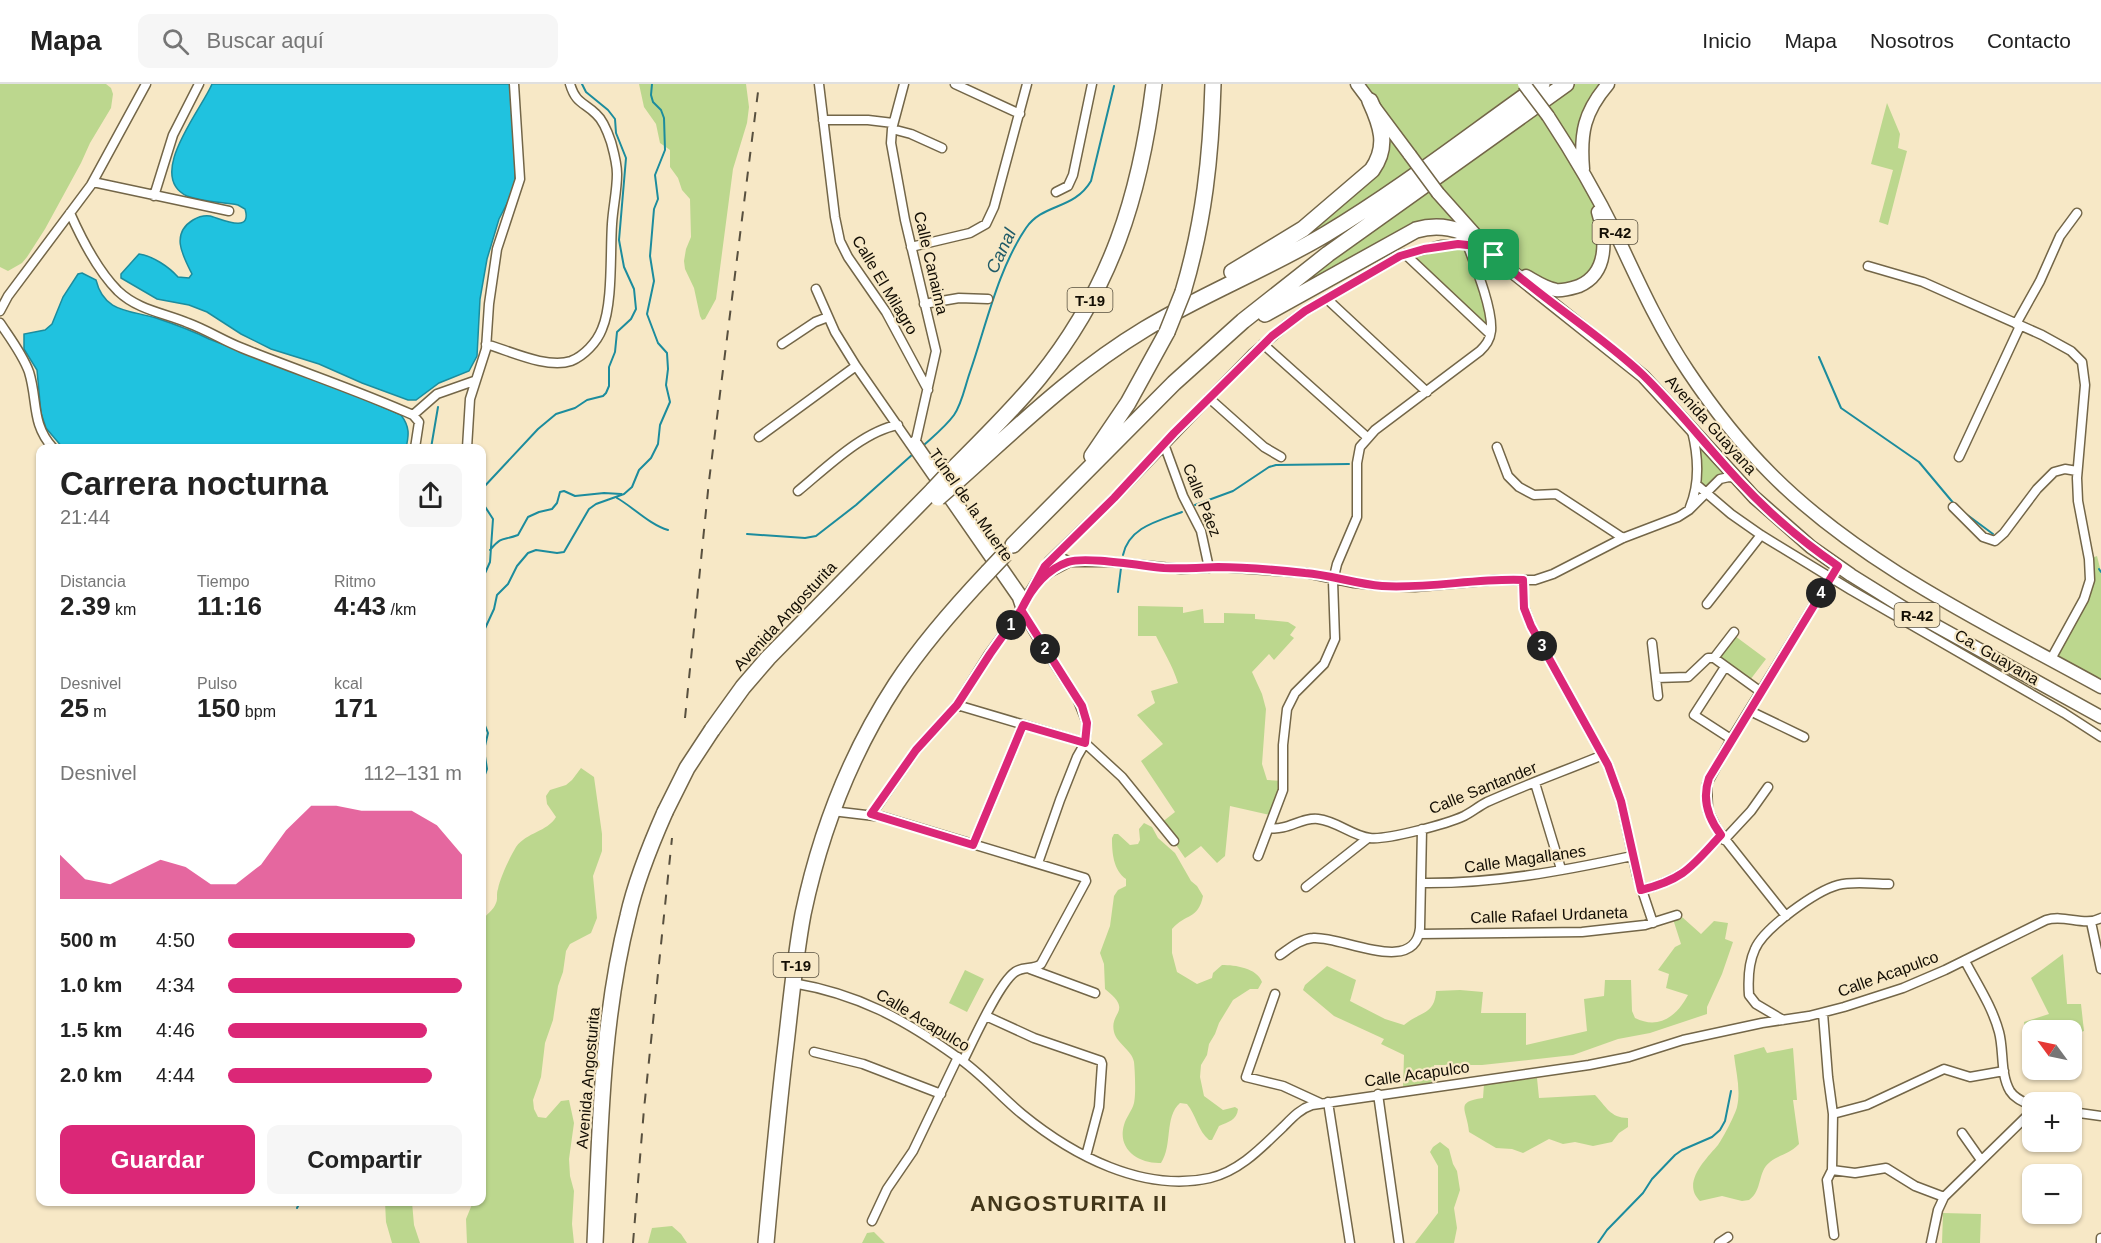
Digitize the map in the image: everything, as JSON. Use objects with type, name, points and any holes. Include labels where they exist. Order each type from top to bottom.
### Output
[{"type":"highway","name":"T-19","points":[[951,479],[1040,377],[1072,332],[1100,282],[1121,234],[1134,194],[1147,135],[1154,84]]},
{"type":"highway","name":"T-19","points":[[766,1243],[793,983],[807,896],[832,811],[853,763],[885,702],[930,637],[1075,477],[1108,435],[1139,385],[1183,291],[1199,233],[1207,185],[1213,84]]},
{"type":"highway","points":[[951,479],[1062,387],[1119,345],[1166,324],[1325,235],[1370,206],[1542,84]]},
{"type":"highway","points":[[1009,550],[1174,383],[1219,342],[1328,254],[1566,84]]},
{"type":"highway","points":[[1166,324],[1218,281],[1303,228],[1372,170],[1381,150],[1383,138],[1381,125],[1370,101]]},
{"type":"highway","points":[[1219,342],[1281,304],[1416,230],[1436,226],[1447,227],[1468,234],[1477,244]]},
{"type":"highway","name":"Avenida Angosturita","points":[[595,1243],[606,1054],[616,974],[636,885],[664,812],[687,768],[743,687],[837,587],[951,479]]},
{"type":"main road","name":"Avenida Guayana","points":[[1357,84],[1477,244],[1630,364],[1660,393],[1737,478],[1791,530],[1838,566],[1904,608],[2101,717]]},
{"type":"main road","name":"Avenida Guayana","points":[[1524,84],[1548,116],[1590,185],[1654,312],[1687,370],[1727,425],[1770,474],[1814,513],[1871,556],[1920,586],[2101,687]]},
{"type":"main road","points":[[1583,173],[1581,147],[1586,118],[1595,99],[1608,84]]},
{"type":"main road","points":[[1477,244],[1521,273],[1554,289],[1570,288],[1587,281],[1602,261],[1605,238],[1590,185]]},
{"type":"street","points":[[0,311],[15,286],[93,182],[146,84]]},
{"type":"street","points":[[154,196],[173,135],[199,84]]},
{"type":"street","points":[[467,444],[470,399],[486,344],[497,249],[520,179],[514,84]]},
{"type":"street","points":[[486,344],[544,362],[564,363],[574,360],[593,344],[603,327],[610,273],[616,161],[602,121],[597,114],[576,99],[570,84]]},
{"type":"street","name":"Calle El Milagro","points":[[819,84],[840,241],[848,257],[886,312],[928,390]]},
{"type":"street","name":"Calle Canaima","points":[[904,84],[893,126],[892,153],[911,247],[936,351],[915,445]]},
{"type":"street","points":[[911,247],[970,233],[986,224],[994,207],[1028,84]]},
{"type":"street","points":[[1056,192],[1068,186],[1077,163],[1092,84]]},
{"type":"street","points":[[960,85],[1020,114]]},
{"type":"street","points":[[823,120],[868,120],[893,126],[942,148]]},
{"type":"street","points":[[93,182],[229,211]]},
{"type":"street","points":[[70,213],[87,248],[111,283],[140,306],[190,323],[241,347],[413,415],[419,422],[416,444]]},
{"type":"street","points":[[1959,457],[2060,236],[2077,213]]},
{"type":"street","points":[[871,814],[916,750],[957,705],[1021,610],[1045,566],[1263,344],[1286,325],[1327,298],[1405,254],[1441,245],[1477,244],[1491,323],[1490,334],[1486,345],[1480,351],[1367,437],[1358,453],[1357,517],[1337,564],[1334,578],[1335,639],[1324,664],[1295,693],[1287,709],[1282,790],[1258,856]]},
{"type":"street","points":[[1405,254],[1490,334]]},
{"type":"street","points":[[1868,266],[1923,282],[2064,347],[2082,362],[2085,385],[2077,471],[2078,501],[2090,559],[2090,580],[2084,599],[2051,659]]},
{"type":"street","points":[[816,289],[828,317],[856,366],[915,445]]},
{"type":"street","points":[[924,304],[959,298],[988,299]]},
{"type":"street","points":[[1327,298],[1427,392]]},
{"type":"street","points":[[782,344],[815,322],[828,317]]},
{"type":"street","points":[[0,322],[28,370],[38,424],[50,444]]},
{"type":"street","points":[[1263,344],[1367,437]]},
{"type":"street","points":[[759,437],[856,366]]},
{"type":"street","points":[[413,415],[437,394],[474,381]]},
{"type":"street","points":[[1209,398],[1264,447],[1281,457]]},
{"type":"street","points":[[1689,510],[1697,485],[1696,460],[1690,426]]},
{"type":"street","points":[[798,491],[882,428],[901,428]]},
{"type":"street","name":"Calle Páez","points":[[1164,444],[1183,496],[1201,531],[1209,568]]},
{"type":"street","name":"Túnel de la Muerte","points":[[915,445],[1027,596]]},
{"type":"street","name":"Túnel de la Muerte","points":[[915,445],[1017,597],[1021,610],[1082,706],[1087,723],[1085,743]]},
{"type":"street","points":[[1497,447],[1508,476],[1519,487],[1534,495],[1556,494],[1623,538]]},
{"type":"street","points":[[1953,507],[1983,537],[1995,541],[2004,533],[2037,489],[2054,472],[2059,469],[2077,471]]},
{"type":"street","points":[[1056,555],[1070,561],[1306,573],[1364,585],[1415,587],[1545,578],[1623,538],[1666,522],[1689,510],[1719,479],[1737,478]]},
{"type":"street","name":"Ca. Guayana","points":[[1697,485],[1731,514],[1761,535],[2101,737]]},
{"type":"street","points":[[1707,604],[1761,535]]},
{"type":"street","points":[[1027,596],[1049,573],[1070,561]]},
{"type":"street","points":[[1786,916],[1723,837],[1708,811],[1706,791],[1709,778],[1731,740],[1838,566]]},
{"type":"street","points":[[1523,580],[1524,608],[1531,626],[1612,775],[1621,801],[1641,890],[1653,923]]},
{"type":"street","points":[[1714,658],[1734,632]]},
{"type":"street","points":[[1652,643],[1658,696]]},
{"type":"street","points":[[1656,678],[1688,677],[1708,658],[1714,658],[1761,692]]},
{"type":"street","points":[[1725,667],[1694,714],[1731,740]]},
{"type":"street","points":[[957,705],[1085,743],[1122,777],[1174,841]]},
{"type":"street","points":[[1750,711],[1804,737]]},
{"type":"street","points":[[973,845],[1023,725]]},
{"type":"street","points":[[1038,863],[1060,800],[1085,743]]},
{"type":"street","name":"Calle Santander","points":[[1269,828],[1285,829],[1307,821],[1321,819],[1368,838],[1381,838],[1451,821],[1486,802],[1603,755]]},
{"type":"street","points":[[1535,783],[1561,869]]},
{"type":"street","points":[[1641,890],[1666,883],[1683,874],[1751,811],[1768,787]]},
{"type":"street","points":[[832,811],[871,814],[1038,863],[1085,878],[1086,881],[1041,964],[1030,969],[1018,970],[1011,976],[960,1059],[913,1151],[887,1189],[872,1221]]},
{"type":"street","points":[[1280,955],[1301,940],[1316,937],[1380,952],[1395,951],[1411,946],[1419,934],[1422,829]]},
{"type":"street","points":[[1306,887],[1368,838]]},
{"type":"street","name":"Calle Magallanes","points":[[1421,883],[1481,881],[1632,856]]},
{"type":"street","points":[[1783,1020],[1752,999],[1749,988],[1755,950],[1776,923],[1822,892],[1838,885],[1888,884]]},
{"type":"street","name":"Calle Rafael Urdaneta","points":[[1419,934],[1582,932],[1653,923],[1677,915]]},
{"type":"street","name":"Calle Acapulco","points":[[793,983],[828,990],[864,1001],[904,1022],[960,1059],[1024,1116],[1086,1156],[1122,1171],[1158,1180],[1187,1182],[1211,1178],[1245,1161],[1303,1108],[1378,1094],[1589,1065],[1629,1057],[1683,1040],[1823,1013],[1903,988],[2054,918],[2091,922],[2101,918]]},
{"type":"street","points":[[2091,922],[2101,969]]},
{"type":"street","points":[[1965,961],[1996,1023],[2009,1090],[2022,1101]]},
{"type":"street","points":[[1030,969],[1095,993]]},
{"type":"street","points":[[1275,994],[1246,1077],[1283,1086],[1324,1103],[1350,1243]]},
{"type":"street","points":[[1823,1013],[1833,1114],[1832,1170],[1827,1180],[1834,1235]]},
{"type":"street","points":[[986,1016],[1034,1038],[1101,1061],[1099,1107],[1086,1156]]},
{"type":"street","points":[[814,1052],[863,1064],[941,1094]]},
{"type":"street","points":[[1833,1114],[1867,1105],[1944,1069],[1970,1077],[2004,1071]]},
{"type":"street","points":[[1378,1094],[1399,1243]]},
{"type":"street","points":[[2082,1113],[2101,1116]]},
{"type":"street","points":[[1931,1243],[1938,1210],[1944,1197],[2022,1120]]},
{"type":"street","points":[[1962,1133],[1980,1160]]},
{"type":"street","points":[[1832,1170],[1855,1173],[1886,1168],[1915,1186],[1944,1197]]},
{"type":"street","points":[[1719,1243],[1728,1237]]},
{"type":"street","points":[[2101,1238],[2101,1243]]},
{"type":"green space","points":[[0,84],[106,84],[111,88],[113,94],[111,108],[45,229],[22,263],[8,271],[0,267]]},
{"type":"green space","points":[[639,84],[746,84],[749,107],[747,123],[733,169],[716,299],[705,319],[702,320],[684,261],[691,237],[690,199],[682,190],[678,178],[670,167],[670,150],[660,143],[656,124],[644,107]]},
{"type":"green space","points":[[1357,84],[1542,84],[1370,206],[1165,317],[1262,255],[1369,166],[1378,140]]},
{"type":"green space","points":[[1566,84],[1608,84],[1595,99],[1581,147],[1599,214],[1602,261],[1570,289],[1533,280],[1486,247],[1436,226],[1243,321]]},
{"type":"green space","points":[[1887,103],[1900,134],[1898,148],[1907,151],[1888,225],[1879,222],[1893,170],[1871,164]]},
{"type":"green space","points":[[1467,244],[1475,266],[1491,331],[1405,254]]},
{"type":"green space","points":[[1690,426],[1729,477],[1698,501],[1695,486]]},
{"type":"green space","points":[[2097,556],[2101,572],[2101,687],[2051,659],[2088,589],[2089,559]]},
{"type":"green space","points":[[1138,606],[1183,607],[1183,613],[1203,609],[1204,623],[1224,623],[1224,613],[1255,614],[1255,619],[1288,622],[1296,627],[1290,635],[1294,638],[1274,660],[1269,654],[1252,672],[1266,709],[1262,764],[1267,780],[1283,781],[1274,816],[1230,806],[1225,856],[1217,863],[1201,846],[1185,858],[1161,823],[1175,812],[1141,761],[1163,744],[1137,715],[1155,703],[1151,691],[1178,683],[1156,636],[1138,636]]},
{"type":"green space","points":[[1735,636],[1766,659],[1750,680],[1719,657]]},
{"type":"green space","points":[[581,768],[594,777],[602,834],[602,851],[593,876],[597,918],[591,933],[570,944],[566,951],[553,1020],[545,1043],[541,1077],[533,1100],[538,1117],[546,1118],[561,1101],[569,1100],[574,1123],[569,1159],[574,1191],[572,1224],[574,1243],[467,1243],[466,1219],[471,1206],[486,1206],[486,916],[495,906],[501,879],[516,847],[526,838],[548,826],[556,817],[547,804],[546,796],[550,790],[566,785]]},
{"type":"green space","points":[[1144,823],[1152,827],[1158,838],[1175,853],[1191,881],[1203,896],[1195,913],[1172,929],[1172,953],[1177,972],[1197,984],[1212,978],[1213,973],[1222,965],[1233,966],[1251,970],[1262,982],[1258,989],[1250,989],[1233,1000],[1219,1023],[1201,1065],[1200,1077],[1204,1096],[1223,1110],[1235,1107],[1238,1109],[1236,1116],[1219,1126],[1212,1140],[1209,1140],[1202,1132],[1187,1104],[1180,1103],[1172,1116],[1167,1148],[1161,1163],[1137,1158],[1127,1148],[1124,1141],[1124,1125],[1135,1099],[1134,1062],[1114,1032],[1113,1025],[1119,1007],[1118,1002],[1105,989],[1104,964],[1100,953],[1110,926],[1114,896],[1118,890],[1126,886],[1126,879],[1118,871],[1114,860],[1112,838],[1114,834],[1118,834],[1130,845],[1138,844],[1139,829]]},
{"type":"green space","points":[[1682,917],[1701,934],[1714,921],[1728,923],[1725,939],[1733,942],[1707,1007],[1707,1014],[1650,1033],[1618,1039],[1573,1055],[1482,1065],[1434,1065],[1436,1086],[1403,1090],[1404,1055],[1381,1044],[1384,1039],[1334,1016],[1303,990],[1305,985],[1327,966],[1356,980],[1350,1001],[1385,1019],[1404,1025],[1433,1005],[1436,991],[1483,992],[1481,1013],[1526,1013],[1526,1045],[1587,1031],[1584,999],[1604,996],[1605,980],[1631,980],[1632,1011],[1635,1018],[1659,1022],[1673,1015],[1688,995],[1666,988],[1669,974],[1658,970],[1675,947],[1681,944],[1673,919]]},
{"type":"green space","points":[[2063,954],[2067,1004],[2081,1004],[2084,1031],[2082,1032],[2082,1020],[2030,1020],[2049,1014],[2031,978]]},
{"type":"green space","points":[[965,970],[984,979],[967,1012],[949,1003]]},
{"type":"green space","points":[[1764,1047],[1767,1053],[1793,1048],[1797,1100],[1793,1100],[1799,1144],[1766,1166],[1756,1191],[1749,1200],[1742,1201],[1722,1196],[1700,1201],[1693,1187],[1697,1171],[1720,1142],[1737,1107],[1738,1088],[1734,1055]]},
{"type":"green space","points":[[1537,1078],[1539,1098],[1595,1095],[1613,1114],[1628,1118],[1628,1127],[1612,1142],[1593,1146],[1575,1142],[1563,1144],[1549,1139],[1523,1153],[1512,1149],[1496,1148],[1469,1132],[1465,1104],[1483,1098],[1484,1084]]},
{"type":"green space","points":[[1440,1142],[1449,1149],[1457,1171],[1460,1190],[1454,1208],[1457,1228],[1454,1243],[1415,1243],[1438,1213],[1438,1166],[1430,1152]]},
{"type":"green space","points":[[385,1206],[412,1206],[414,1225],[420,1243],[392,1243],[386,1222]]},
{"type":"green space","points":[[1943,1213],[1981,1214],[1980,1243],[1942,1243]]},
{"type":"green space","points":[[672,1226],[687,1243],[648,1243],[652,1228]]},
{"type":"green space","points":[[874,1232],[885,1243],[862,1243],[867,1233]]},
{"type":"water","points":[[212,84],[510,84],[514,122],[515,182],[512,194],[499,219],[487,259],[480,299],[477,356],[469,371],[439,383],[416,400],[408,400],[319,364],[271,349],[241,334],[207,312],[189,305],[157,299],[121,278],[121,274],[139,254],[160,262],[178,277],[189,278],[192,274],[180,246],[180,238],[186,226],[201,216],[210,216],[234,223],[244,221],[246,217],[245,209],[238,205],[187,196],[176,186],[172,174],[174,158],[180,142]]},
{"type":"water","points":[[82,273],[96,280],[105,299],[119,308],[182,327],[401,415],[408,431],[407,444],[60,444],[46,428],[41,413],[37,370],[24,349],[24,334],[45,330],[52,324],[63,297],[78,274]]},
{"type":"waterway","points":[[486,485],[538,429],[556,414],[575,408],[587,400],[606,393],[617,332],[631,319],[636,309],[634,289],[624,267],[619,240],[626,158],[616,133],[615,119],[608,110],[586,92],[582,84]]},
{"type":"waterway","points":[[486,626],[494,609],[497,595],[508,584],[517,566],[528,553],[536,550],[564,552],[589,509],[596,504],[624,494],[632,487],[639,470],[651,458],[658,444],[660,425],[670,402],[666,385],[667,353],[658,343],[647,314],[654,281],[650,256],[654,209],[658,199],[655,175],[665,150],[664,118],[661,110],[653,102],[652,84]]},
{"type":"waterway","name":"Canal","points":[[925,444],[948,423],[959,406],[1000,279],[1026,228],[1041,214],[1076,197],[1091,181],[1114,86]]},
{"type":"waterway","points":[[1819,357],[1841,408],[1919,462],[1955,505]]},
{"type":"waterway","points":[[432,444],[438,407]]},
{"type":"waterway","points":[[747,534],[805,538],[816,536],[856,505],[913,454]]},
{"type":"waterway","points":[[1195,505],[1233,491],[1269,467],[1276,465],[1349,464]]},
{"type":"waterway","points":[[490,550],[500,540],[518,535],[528,517],[552,509],[557,503],[560,492],[564,491],[575,496],[621,494]]},
{"type":"waterway","points":[[617,498],[661,528],[668,530]]},
{"type":"waterway","points":[[486,508],[493,519],[490,562],[486,571]]},
{"type":"waterway","points":[[1962,511],[1993,534]]},
{"type":"waterway","points":[[1123,555],[1126,545],[1138,531],[1154,522],[1182,512]]},
{"type":"waterway","points":[[1118,592],[1121,568]]},
{"type":"waterway","points":[[486,728],[488,733],[486,742]]},
{"type":"waterway","points":[[486,763],[486,772]]},
{"type":"waterway","points":[[1598,1243],[1675,1155],[1712,1137],[1720,1130],[1725,1121],[1731,1091]]},
{"type":"railway","points":[[685,718],[709,481],[759,84]]},
{"type":"railway","points":[[633,1243],[644,1109],[672,838]]},
{"type":"district","name":"ANGOSTURITA II","points":[[1069,1203]]},
{"type":"route","points":[[1494,255],[1486,247],[1458,244],[1441,245],[1400,256],[1305,311],[1272,336],[1045,566],[1029,593],[1026,600],[1021,610],[957,705],[916,750],[871,814],[973,845],[1023,725],[1085,743],[1087,723],[1082,706],[1021,610],[1034,586],[1049,573],[1070,561],[1112,562],[1181,569],[1221,567],[1306,573],[1364,585],[1384,586],[1415,587],[1505,579],[1523,580],[1524,608],[1531,626],[1608,765],[1617,786],[1641,890],[1672,881],[1692,866],[1721,835],[1710,819],[1706,802],[1709,778],[1838,566],[1811,547],[1754,497],[1660,393],[1630,364],[1521,280],[1494,255]]}]
